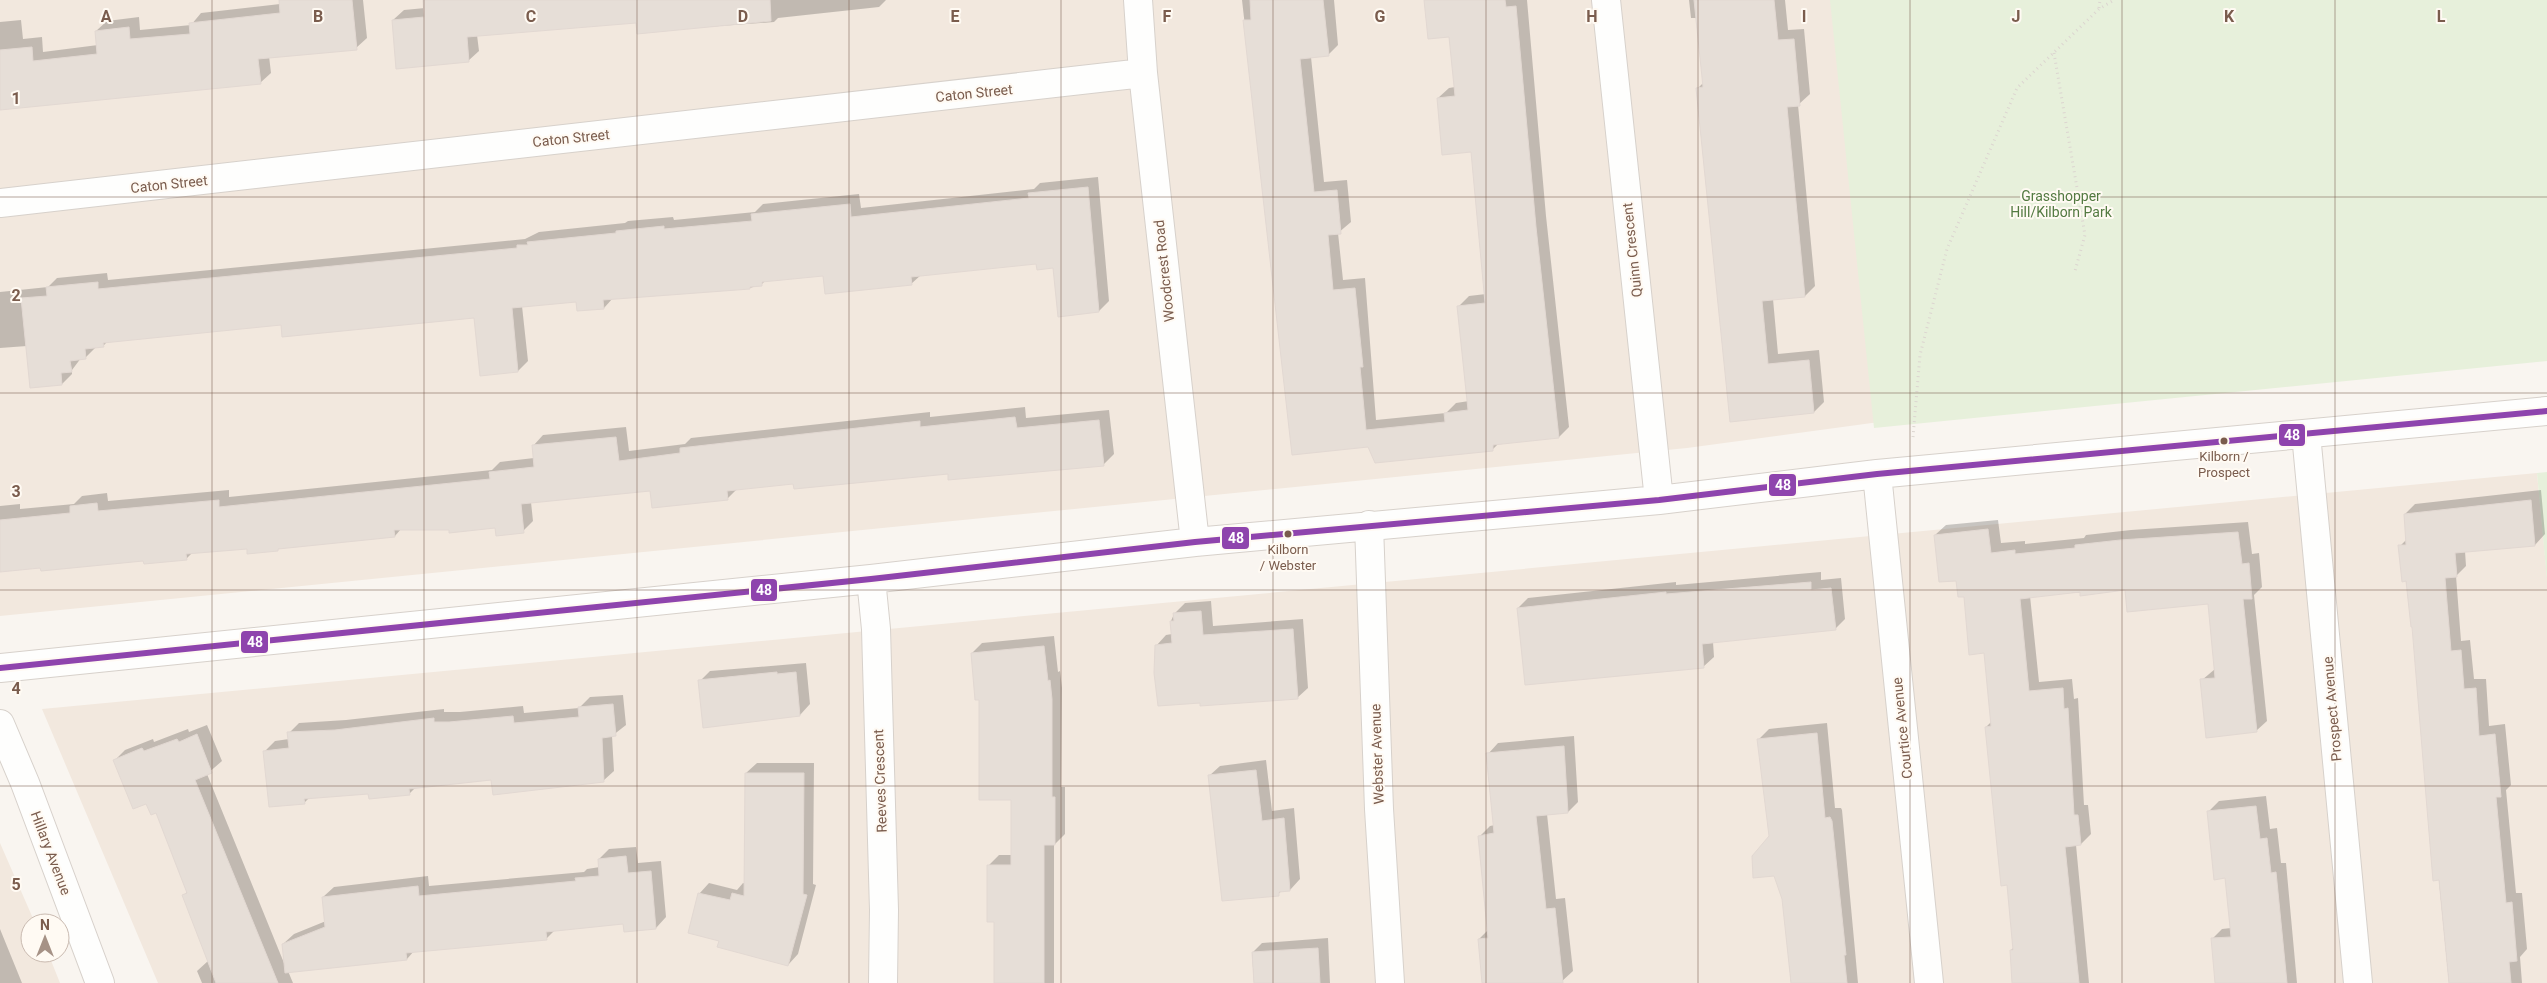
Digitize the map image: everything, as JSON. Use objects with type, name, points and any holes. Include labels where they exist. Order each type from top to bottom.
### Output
[{"type":"street","name":"Woodcrest Road","points":[[1138,0],[1143,74],[1195,542]]},
{"type":"street","name":"Quinn Crescent","points":[[1606,0],[1658,500]]},
{"type":"street","name":"Caton Street","points":[[0,203],[1143,74]]},
{"type":"street","points":[[0,668],[871,579],[1195,542],[1658,500],[1914,470],[2547,411]]},
{"type":"street","name":"Prospect Avenue","points":[[2306,434],[2358,983]]},
{"type":"street","name":"Courtice Avenue","points":[[1877,474],[1929,983]]},
{"type":"street","name":"Webster Avenue","points":[[1370,525],[1378,809],[1390,983]]},
{"type":"street","name":"Reeves Crescent","points":[[871,579],[876,629],[879,726],[884,910],[883,983]]},
{"type":"street","name":"Hillary Avenue","points":[[0,724],[25,783],[100,983]]},
{"type":"path","points":[[2099,9],[2100,0]]},
{"type":"path","points":[[1914,470],[1913,431],[1920,355],[1947,250],[2017,88],[2099,9],[2114,0]]},
{"type":"path","points":[[2054,53],[2085,235],[2076,271]]},
{"type":"shaded area","points":[[0,0],[1852,0],[1894,420],[1687,448],[0,616]]},
{"type":"shaded area","points":[[2537,473],[2547,577],[2547,983],[158,983],[42,709]]},
{"type":"shaded area","points":[[0,843],[31,913],[20,913],[20,963],[52,963],[60,983],[0,983]]},
{"type":"green space","name":"Grasshopper Hill/Kilborn Park","points":[[1830,0],[2547,0],[2547,361],[1874,428]]},
{"type":"green space","points":[[2547,472],[2547,580],[2537,473]]},
{"type":"building","points":[[279,0],[352,0],[357,50],[258,59],[261,84],[0,110],[0,50],[32,47],[33,61],[97,54],[95,31],[129,27],[130,39],[190,34],[189,23],[280,13]]},
{"type":"building","points":[[423,0],[770,0],[771,21],[637,34],[636,23],[467,37],[469,62],[396,69],[392,20],[424,17]]},
{"type":"building","points":[[1250,0],[1323,0],[1329,56],[1300,59],[1314,192],[1337,190],[1341,234],[1328,235],[1333,290],[1355,288],[1363,367],[1360,367],[1366,430],[1445,422],[1444,413],[1468,410],[1457,306],[1485,303],[1471,152],[1442,155],[1437,98],[1455,96],[1449,37],[1428,39],[1424,0],[1505,0],[1506,7],[1516,6],[1536,227],[1559,438],[1493,445],[1493,451],[1375,463],[1368,447],[1292,455],[1243,20],[1251,20]]},
{"type":"building","points":[[1694,0],[1774,0],[1778,40],[1794,39],[1800,106],[1787,107],[1805,297],[1762,301],[1768,364],[1809,360],[1814,413],[1730,422],[1696,88],[1703,87]]},
{"type":"building","points":[[1088,187],[1099,312],[1058,317],[1053,268],[1037,270],[1036,264],[911,277],[912,285],[825,294],[823,276],[762,282],[762,286],[750,287],[750,289],[603,300],[604,309],[577,311],[576,302],[512,308],[518,372],[480,376],[474,318],[282,337],[281,325],[103,343],[104,347],[85,349],[86,359],[70,361],[72,372],[61,373],[62,385],[30,388],[21,298],[47,296],[46,287],[98,282],[98,289],[517,248],[517,245],[528,245],[527,242],[664,226],[664,229],[752,221],[751,214],[850,204],[851,217],[1029,198],[1028,193]]},
{"type":"building","points":[[1015,417],[1017,428],[1099,420],[1104,466],[948,480],[948,474],[794,489],[793,484],[727,491],[728,500],[652,508],[650,491],[521,504],[524,533],[496,536],[495,528],[449,533],[449,530],[394,530],[395,537],[278,549],[278,551],[247,554],[247,549],[186,554],[187,560],[144,564],[143,561],[41,571],[40,568],[0,572],[0,520],[70,513],[70,506],[97,503],[98,511],[219,500],[219,507],[490,479],[489,472],[534,467],[532,445],[616,437],[619,461],[680,453],[680,448],[920,421],[920,427]]},
{"type":"building","points":[[2531,500],[2535,546],[2455,553],[2457,577],[2445,578],[2451,651],[2461,650],[2464,689],[2476,688],[2479,736],[2495,734],[2501,797],[2496,797],[2506,903],[2512,902],[2517,961],[2509,962],[2511,983],[2449,983],[2439,880],[2433,881],[2412,627],[2406,581],[2402,582],[2398,545],[2406,545],[2404,514]]},
{"type":"building","points":[[1988,529],[1991,553],[2015,550],[2015,554],[2075,548],[2075,545],[2120,540],[2238,532],[2242,564],[2249,563],[2252,599],[2243,599],[2257,732],[2206,738],[2200,679],[2215,678],[2208,604],[2127,612],[2125,590],[2080,596],[2080,592],[2020,599],[2029,691],[2063,688],[2064,709],[2068,708],[2074,815],[2078,815],[2081,845],[2065,847],[2079,983],[2012,983],[2010,950],[2013,950],[2007,885],[2001,886],[1985,727],[1991,726],[1984,653],[1969,655],[1964,597],[1958,597],[1956,581],[1939,582],[1934,535]]},
{"type":"building","points":[[1811,582],[1811,590],[1831,588],[1836,630],[1702,644],[1704,668],[1525,685],[1517,608],[1666,592],[1666,594]]},
{"type":"building","points":[[1201,611],[1203,635],[1293,629],[1298,699],[1200,706],[1200,703],[1158,706],[1154,673],[1155,645],[1172,643],[1170,621],[1174,621],[1173,613]]},
{"type":"building","points":[[1044,646],[1052,699],[1052,797],[1055,797],[1055,845],[1044,845],[1044,983],[994,983],[994,922],[987,922],[987,865],[1011,865],[1011,800],[979,800],[979,700],[975,700],[971,653]]},
{"type":"building","points":[[777,672],[777,674],[796,672],[800,716],[703,728],[698,680]]},
{"type":"building","points":[[613,704],[616,736],[602,738],[604,782],[493,795],[491,780],[409,789],[410,795],[369,799],[368,794],[304,799],[305,804],[269,807],[263,751],[289,748],[287,732],[335,730],[434,718],[434,722],[449,722],[513,716],[514,723],[579,717],[578,707]]},
{"type":"building","points":[[1817,733],[1825,818],[1830,817],[1832,821],[1846,955],[1844,955],[1847,983],[1791,983],[1782,899],[1774,876],[1753,878],[1752,856],[1769,836],[1757,739]]},
{"type":"building","points":[[197,734],[212,773],[195,780],[278,983],[216,983],[182,895],[187,893],[156,813],[151,815],[146,804],[133,809],[113,760],[142,748],[144,751],[177,739],[179,742]]},
{"type":"building","points":[[1564,746],[1568,813],[1536,816],[1546,909],[1555,908],[1563,983],[1482,983],[1478,939],[1488,938],[1478,836],[1494,833],[1486,753]]},
{"type":"building","points":[[1256,770],[1262,821],[1284,818],[1290,891],[1279,892],[1279,896],[1222,901],[1208,775]]},
{"type":"building","points":[[745,773],[804,773],[803,894],[807,895],[788,966],[717,947],[719,941],[688,933],[698,893],[730,900],[732,893],[744,896]]},
{"type":"building","points":[[2256,806],[2260,839],[2267,838],[2271,873],[2276,872],[2287,983],[2215,983],[2211,938],[2231,937],[2225,878],[2214,880],[2207,811]]},
{"type":"building","points":[[626,856],[628,873],[651,871],[656,929],[624,932],[623,924],[546,932],[547,940],[406,953],[407,960],[285,973],[282,944],[325,927],[322,897],[418,886],[419,896],[576,881],[575,878],[599,876],[598,859]]},
{"type":"building","points":[[1318,948],[1320,983],[1254,983],[1252,952]]},
{"type":"transit line","name":"48","points":[[0,668],[871,579],[1195,542],[1659,500],[1877,474],[2547,411]]},
{"type":"place","name":"Kilborn / Prospect","points":[[2224,441]]},
{"type":"place","name":"Kilborn / Webster","points":[[1288,534]]}]
